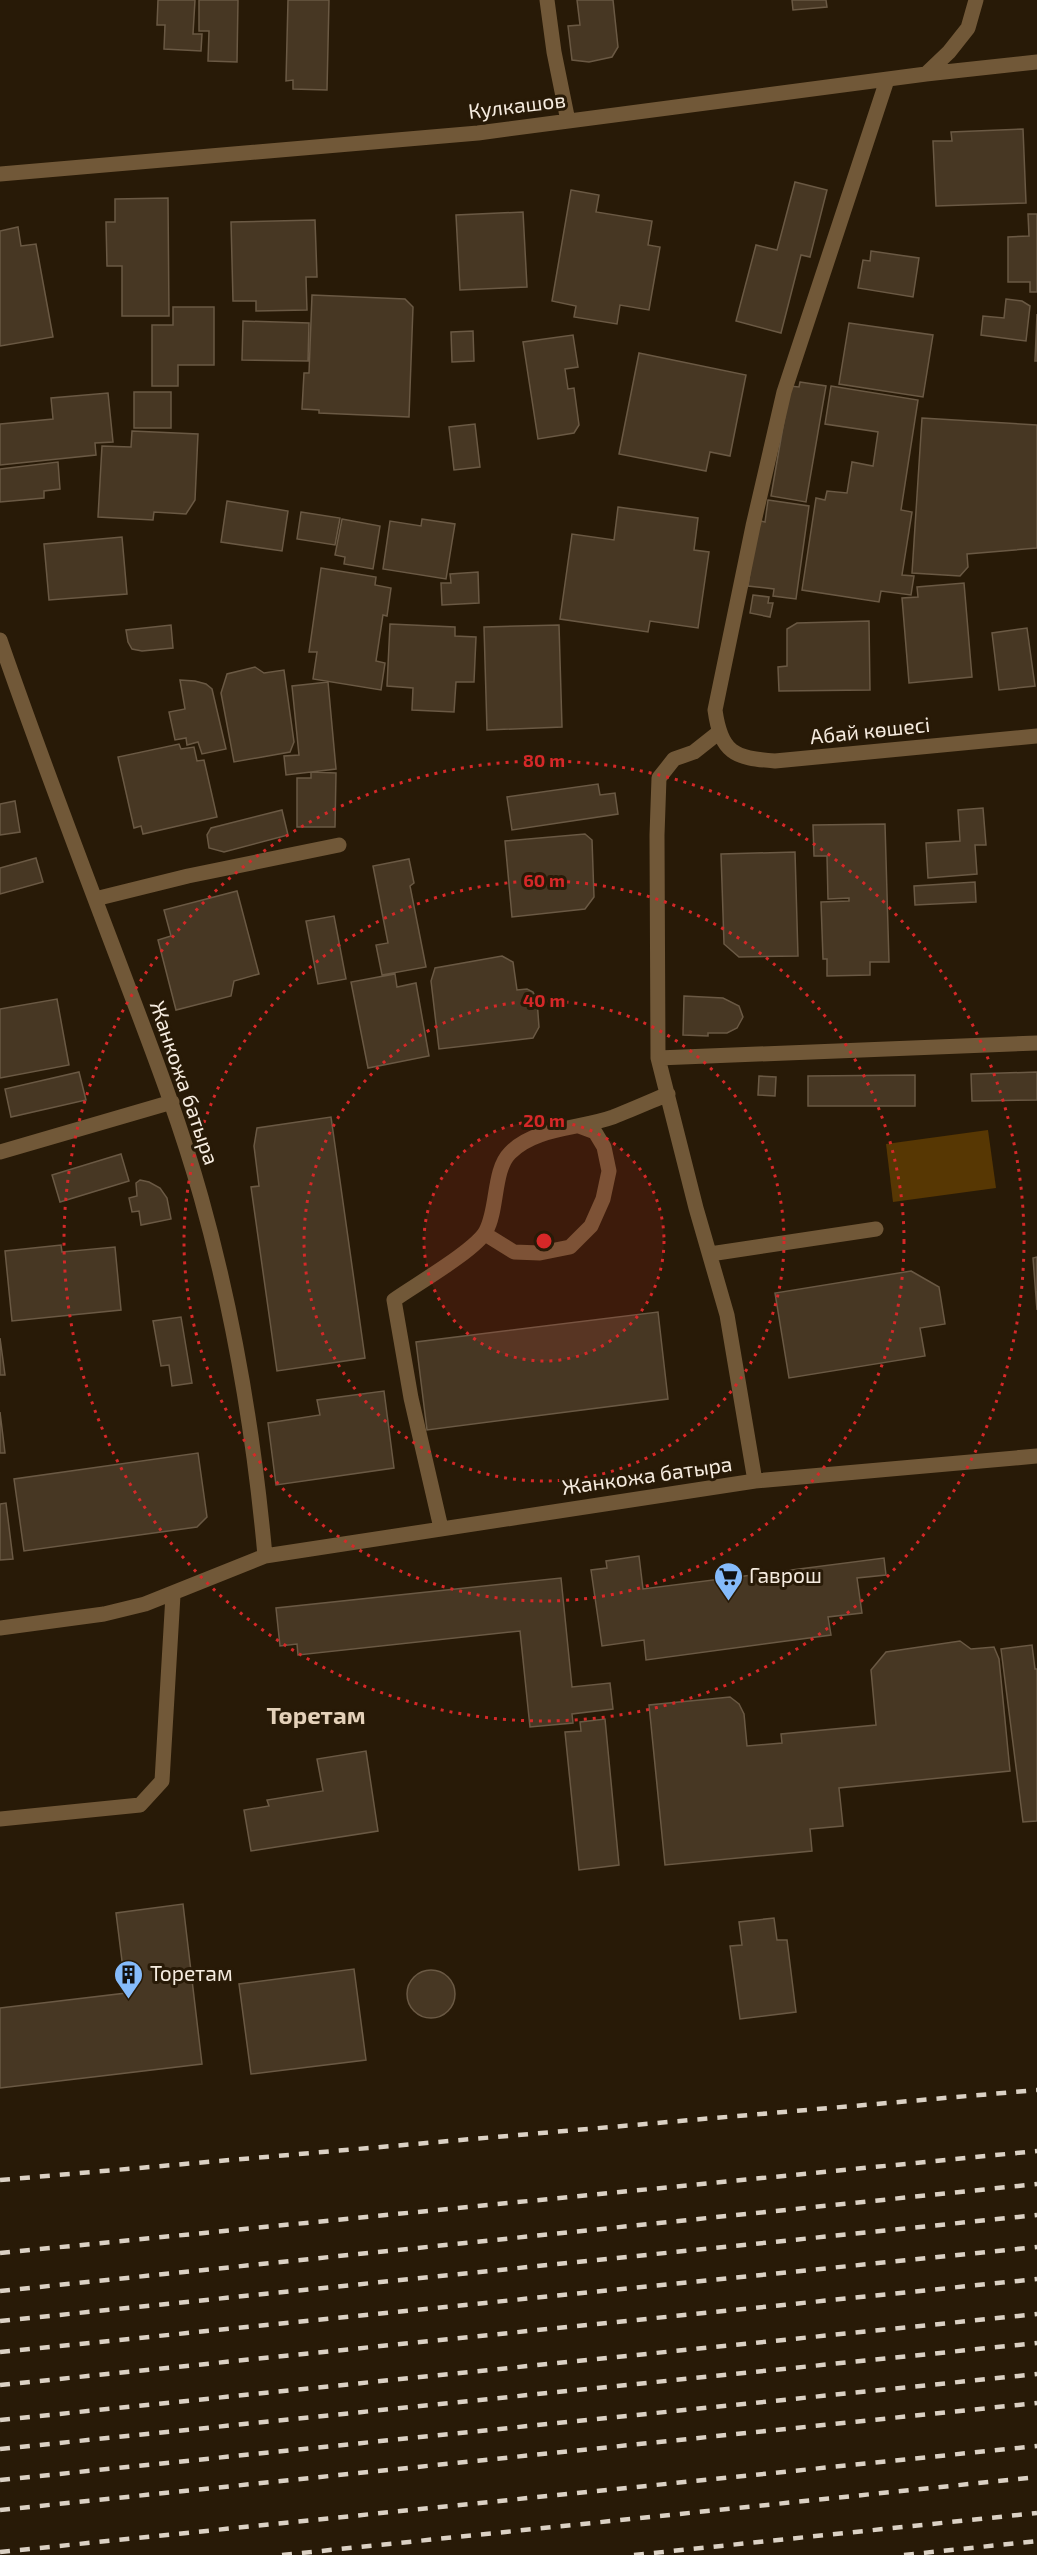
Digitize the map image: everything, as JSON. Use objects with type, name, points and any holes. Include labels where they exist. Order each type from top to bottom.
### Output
[{"type":"street","points":[[547,0],[554,52],[568,122]]},
{"type":"street","points":[[926,74],[949,52],[968,28],[976,0]]},
{"type":"street","name":"Кулкашов","points":[[0,174],[478,133],[926,74],[1037,62]]},
{"type":"street","points":[[755,1481],[727,1315],[658,1058],[659,778],[674,759],[694,752],[718,733],[715,710],[753,526],[784,392],[887,80]]},
{"type":"street","name":"Жанкожа батыра","points":[[0,640],[39,752],[172,1102],[201,1198],[241,1362],[257,1471],[265,1556]]},
{"type":"street","name":"Абай көшесі","points":[[718,733],[732,751],[746,759],[775,761],[1037,736]]},
{"type":"street","points":[[95,899],[188,876],[339,845]]},
{"type":"street","points":[[658,1058],[1037,1043]]},
{"type":"street","points":[[441,1528],[411,1398],[394,1300],[422,1279],[452,1262],[485,1234],[493,1215],[501,1168],[508,1154],[529,1139],[611,1118],[668,1094]]},
{"type":"street","points":[[0,1152],[172,1102]]},
{"type":"street","points":[[485,1234],[514,1252],[540,1253],[570,1247],[591,1226],[603,1199],[609,1171],[604,1147],[595,1132],[579,1126]]},
{"type":"street","points":[[710,1254],[876,1229]]},
{"type":"street","name":"Жанкожа батыра","points":[[0,1628],[104,1614],[173,1594],[207,1578],[265,1556],[755,1481],[1037,1456]]},
{"type":"street","points":[[0,1819],[140,1804],[162,1781],[173,1594]]},
{"type":"shaded area","points":[[988,1130],[996,1188],[893,1202],[886,1144]]},
{"type":"building","points":[[158,0],[195,0],[193,34],[202,34],[201,51],[164,49],[165,25],[157,25]]},
{"type":"building","points":[[199,0],[238,0],[237,62],[208,61],[209,31],[199,31]]},
{"type":"building","points":[[288,0],[329,0],[327,90],[293,89],[293,80],[286,81]]},
{"type":"building","points":[[577,0],[613,0],[618,47],[612,57],[589,62],[572,60],[568,26],[580,25]]},
{"type":"building","points":[[792,0],[826,0],[827,7],[793,10]]},
{"type":"building","points":[[1023,129],[1026,203],[936,206],[933,141],[952,141],[951,132]]},
{"type":"building","points":[[795,182],[827,190],[810,257],[801,255],[781,333],[736,321],[756,245],[777,250]]},
{"type":"building","points":[[571,190],[599,195],[596,212],[652,221],[648,245],[660,247],[649,310],[620,305],[617,324],[574,317],[576,306],[552,301]]},
{"type":"building","points":[[168,198],[169,316],[122,316],[122,266],[107,266],[106,222],[115,222],[115,199]]},
{"type":"building","points":[[523,212],[527,287],[460,290],[456,215]]},
{"type":"building","points":[[1028,214],[1037,214],[1037,292],[1030,292],[1030,282],[1008,282],[1008,237],[1029,236]]},
{"type":"building","points":[[315,220],[317,277],[306,277],[307,310],[256,311],[256,301],[233,301],[231,222]]},
{"type":"building","points":[[18,227],[21,246],[36,244],[53,337],[0,346],[0,231]]},
{"type":"building","points":[[871,251],[919,258],[913,297],[858,288],[863,260],[870,261]]},
{"type":"building","points":[[312,295],[405,299],[413,307],[409,417],[319,413],[319,410],[302,409],[304,373],[309,373]]},
{"type":"building","points":[[1006,299],[1022,301],[1030,306],[1026,341],[981,335],[983,316],[1004,318]]},
{"type":"building","points":[[173,307],[214,307],[214,365],[178,365],[178,386],[152,386],[152,325],[173,325]]},
{"type":"building","points":[[1037,314],[1037,361],[1035,361]]},
{"type":"building","points":[[243,321],[309,323],[308,361],[242,360]]},
{"type":"building","points":[[849,323],[933,335],[923,397],[839,384]]},
{"type":"building","points":[[473,331],[474,361],[452,362],[451,332]]},
{"type":"building","points":[[573,335],[578,367],[565,369],[568,389],[574,388],[579,425],[574,433],[538,439],[523,342]]},
{"type":"building","points":[[639,353],[746,375],[730,456],[710,452],[706,471],[619,454]]},
{"type":"building","points":[[800,382],[826,386],[806,502],[771,496],[790,386],[799,387]]},
{"type":"building","points":[[831,386],[918,400],[901,510],[912,512],[902,575],[914,576],[911,595],[881,591],[879,602],[802,590],[816,498],[825,500],[827,491],[847,493],[852,462],[873,466],[878,432],[825,424]]},
{"type":"building","points":[[134,392],[171,392],[171,428],[134,428]]},
{"type":"building","points":[[108,393],[113,442],[95,443],[96,455],[0,465],[0,424],[53,419],[51,398]]},
{"type":"building","points":[[922,418],[1037,425],[1037,548],[967,554],[968,567],[960,576],[912,573]]},
{"type":"building","points":[[475,424],[480,467],[454,470],[449,427]]},
{"type":"building","points":[[132,431],[198,434],[195,500],[186,514],[154,512],[153,520],[98,517],[102,446],[131,447]]},
{"type":"building","points":[[58,462],[60,489],[44,491],[44,498],[0,502],[0,469]]},
{"type":"building","points":[[768,500],[809,506],[796,599],[773,596],[774,589],[748,586],[757,520],[765,522]]},
{"type":"building","points":[[227,501],[288,511],[282,551],[221,542]]},
{"type":"building","points":[[618,507],[698,518],[694,550],[709,552],[698,628],[650,621],[648,632],[560,619],[572,534],[614,540]]},
{"type":"building","points":[[301,512],[340,518],[335,545],[297,539]]},
{"type":"building","points":[[342,519],[380,526],[373,569],[344,564],[345,557],[335,555]]},
{"type":"building","points":[[422,519],[455,524],[446,579],[383,569],[390,521],[421,526]]},
{"type":"building","points":[[122,537],[127,594],[49,600],[44,544]]},
{"type":"building","points":[[321,568],[376,577],[375,585],[391,588],[387,616],[383,615],[376,661],[385,663],[381,690],[313,679],[317,652],[309,652]]},
{"type":"building","points":[[478,572],[479,603],[442,605],[441,583],[451,583],[450,574]]},
{"type":"building","points":[[964,583],[972,677],[909,683],[902,598],[918,597],[917,587]]},
{"type":"building","points":[[753,595],[769,597],[768,603],[773,603],[770,617],[750,613]]},
{"type":"building","points":[[869,621],[870,690],[779,691],[778,667],[787,666],[787,629],[797,623]]},
{"type":"building","points":[[390,624],[455,627],[455,636],[476,637],[474,682],[456,682],[454,712],[412,710],[413,688],[387,686]]},
{"type":"building","points":[[171,625],[173,648],[142,651],[132,649],[128,642],[126,630]]},
{"type":"building","points":[[559,625],[562,727],[487,730],[484,627]]},
{"type":"building","points":[[1027,628],[1035,686],[999,690],[992,633]]},
{"type":"building","points":[[255,667],[264,673],[284,670],[294,742],[290,752],[234,762],[221,693],[227,674]]},
{"type":"building","points":[[180,680],[206,684],[212,689],[226,749],[202,754],[198,742],[187,745],[186,738],[175,740],[169,712],[185,709]]},
{"type":"building","points":[[328,682],[336,769],[286,775],[284,756],[299,755],[292,686]]},
{"type":"building","points":[[179,744],[181,749],[194,747],[197,761],[204,760],[217,817],[143,834],[141,826],[134,828],[118,757]]},
{"type":"building","points":[[311,772],[336,773],[335,827],[297,827],[297,778],[311,778]]},
{"type":"building","points":[[598,784],[600,795],[615,793],[618,814],[512,830],[507,797]]},
{"type":"building","points":[[15,801],[20,832],[0,835],[0,804]]},
{"type":"building","points":[[983,808],[986,845],[975,845],[977,874],[928,878],[926,843],[960,841],[958,810]]},
{"type":"building","points":[[282,810],[288,835],[224,852],[209,848],[207,835],[211,828]]},
{"type":"building","points":[[885,824],[889,962],[870,962],[870,975],[827,976],[827,959],[823,959],[821,902],[849,901],[849,898],[828,899],[827,856],[814,856],[813,825]]},
{"type":"building","points":[[585,834],[592,840],[594,897],[585,909],[512,917],[505,841]]},
{"type":"building","points":[[795,852],[798,956],[739,957],[724,944],[721,854]]},
{"type":"building","points":[[36,858],[43,882],[0,894],[0,868]]},
{"type":"building","points":[[409,859],[414,883],[410,886],[426,967],[382,975],[376,945],[388,943],[373,866]]},
{"type":"building","points":[[975,882],[976,902],[915,905],[914,886]]},
{"type":"building","points":[[237,891],[259,974],[234,981],[231,996],[176,1010],[158,940],[171,936],[164,910]]},
{"type":"building","points":[[334,916],[346,979],[318,984],[306,921]]},
{"type":"building","points":[[502,956],[513,962],[517,990],[527,989],[533,992],[537,1000],[539,1027],[533,1038],[439,1049],[431,981],[435,968]]},
{"type":"building","points":[[395,974],[397,987],[416,983],[429,1056],[368,1068],[351,982]]},
{"type":"building","points":[[684,996],[723,998],[739,1006],[743,1017],[737,1028],[727,1033],[708,1033],[708,1036],[683,1035]]},
{"type":"building","points":[[57,999],[69,1065],[0,1078],[0,1009]]},
{"type":"building","points":[[79,1072],[86,1100],[11,1117],[5,1089]]},
{"type":"building","points":[[1037,1072],[1037,1100],[972,1101],[971,1074]]},
{"type":"building","points":[[915,1075],[915,1106],[808,1106],[808,1076]]},
{"type":"building","points":[[759,1076],[776,1077],[775,1096],[758,1095]]},
{"type":"building","points":[[331,1117],[365,1358],[277,1371],[251,1187],[259,1186],[254,1146],[257,1128]]},
{"type":"building","points":[[121,1154],[129,1181],[60,1202],[52,1175]]},
{"type":"building","points":[[140,1180],[160,1188],[167,1198],[171,1219],[141,1225],[139,1211],[132,1212],[129,1198],[137,1196],[136,1183]]},
{"type":"building","points":[[61,1245],[62,1252],[115,1247],[121,1310],[12,1321],[5,1251]]},
{"type":"building","points":[[1037,1257],[1037,1310],[1033,1258]]},
{"type":"building","points":[[911,1271],[939,1287],[945,1324],[920,1328],[925,1356],[789,1378],[775,1293]]},
{"type":"building","points":[[658,1312],[668,1399],[427,1430],[416,1342]]},
{"type":"building","points":[[181,1317],[192,1383],[172,1386],[169,1365],[161,1366],[153,1321]]},
{"type":"building","points":[[0,1338],[5,1375],[0,1375]]},
{"type":"building","points":[[384,1391],[394,1468],[276,1485],[268,1423],[320,1415],[317,1400]]},
{"type":"building","points":[[0,1412],[5,1453],[0,1453]]},
{"type":"building","points":[[198,1453],[207,1517],[197,1527],[24,1551],[14,1479]]},
{"type":"building","points":[[6,1503],[13,1559],[0,1560],[0,1504]]},
{"type":"building","name":"Гаврош","points":[[639,1556],[643,1589],[884,1558],[886,1575],[857,1578],[862,1613],[828,1617],[831,1635],[646,1660],[644,1640],[602,1646],[591,1570],[607,1568],[606,1561]]},
{"type":"building","points":[[561,1578],[572,1687],[610,1683],[613,1709],[572,1714],[573,1723],[530,1727],[520,1631],[298,1655],[297,1644],[280,1646],[276,1608]]},
{"type":"building","points":[[960,1641],[971,1649],[994,1647],[999,1659],[1010,1771],[839,1788],[843,1826],[810,1829],[812,1851],[665,1865],[649,1705],[730,1697],[739,1704],[744,1714],[747,1746],[782,1743],[781,1734],[876,1725],[871,1670],[886,1652]]},
{"type":"building","points":[[1032,1645],[1035,1669],[1037,1669],[1037,1821],[1023,1822],[1001,1649]]},
{"type":"building","points":[[605,1719],[619,1865],[579,1870],[565,1732],[581,1731],[580,1722]]},
{"type":"building","points":[[366,1751],[378,1831],[251,1851],[244,1810],[269,1806],[267,1800],[323,1791],[317,1759]]},
{"type":"building","name":"Торетам","points":[[183,1904],[202,2064],[0,2088],[0,2008],[126,1993],[116,1913]]},
{"type":"building","points":[[774,1918],[777,1940],[787,1940],[796,2012],[740,2019],[730,1946],[742,1945],[739,1922]]},
{"type":"building","points":[[354,1969],[366,2060],[251,2074],[239,1984]]},
{"type":"building","points":[[426,1970],[436,1970],[451,1980],[455,1994],[454,2003],[445,2014],[436,2018],[426,2018],[411,2008],[407,1999],[407,1989],[417,1974]]},
{"type":"railway","points":[[0,2180],[1037,2090]]},
{"type":"railway","points":[[0,2253],[1037,2151]]},
{"type":"railway","points":[[0,2291],[1037,2184]]},
{"type":"railway","points":[[0,2321],[1037,2215]]},
{"type":"railway","points":[[0,2352],[1037,2247]]},
{"type":"railway","points":[[0,2385],[1037,2279]]},
{"type":"railway","points":[[0,2420],[1037,2314]]},
{"type":"railway","points":[[0,2449],[1037,2343]]},
{"type":"railway","points":[[0,2480],[1037,2374]]},
{"type":"railway","points":[[0,2510],[1037,2403]]},
{"type":"railway","points":[[0,2552],[1037,2446]]},
{"type":"railway","points":[[282,2555],[1037,2477]]},
{"type":"railway","points":[[634,2555],[1037,2513]]},
{"type":"railway","points":[[904,2555],[1037,2541]]},
{"type":"place","name":"Гаврош","points":[[728,1602]]},
{"type":"place","name":"Торетам","points":[[129,2000]]},
{"type":"district","name":"Төретам","points":[[316,1716]]}]
